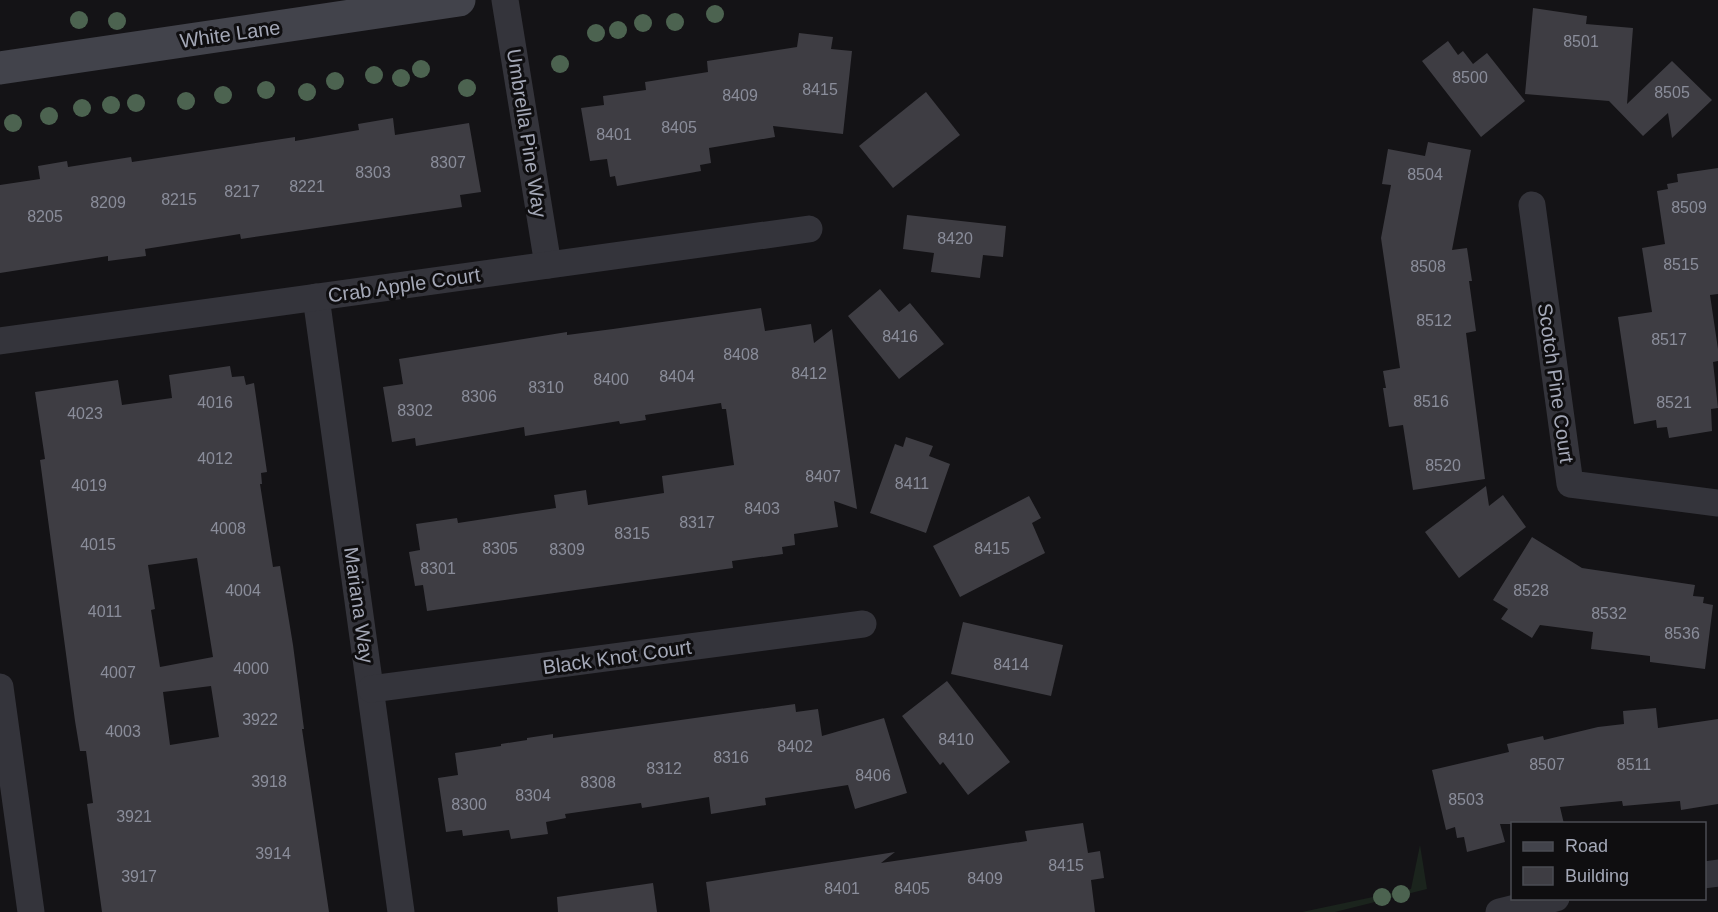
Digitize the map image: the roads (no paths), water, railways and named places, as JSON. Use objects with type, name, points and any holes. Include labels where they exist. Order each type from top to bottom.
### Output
[{"type":"main road","name":"White Lane","points":[[0,68],[459,0]]},
{"type":"street","name":"Umbrella Pine Way","points":[[505,0],[548,265]]},
{"type":"street","name":"Scotch Pine Court","points":[[1532,205],[1570,484],[1718,503]]},
{"type":"street","name":"Crab Apple Court","points":[[0,341],[809,229]]},
{"type":"street","name":"Mariana Way","points":[[316,297],[401,912]]},
{"type":"street","name":"Black Knot Court","points":[[371,690],[863,624]]},
{"type":"street","points":[[0,687],[31,912]]},
{"type":"street","points":[[1499,912],[1548,900]]}]
